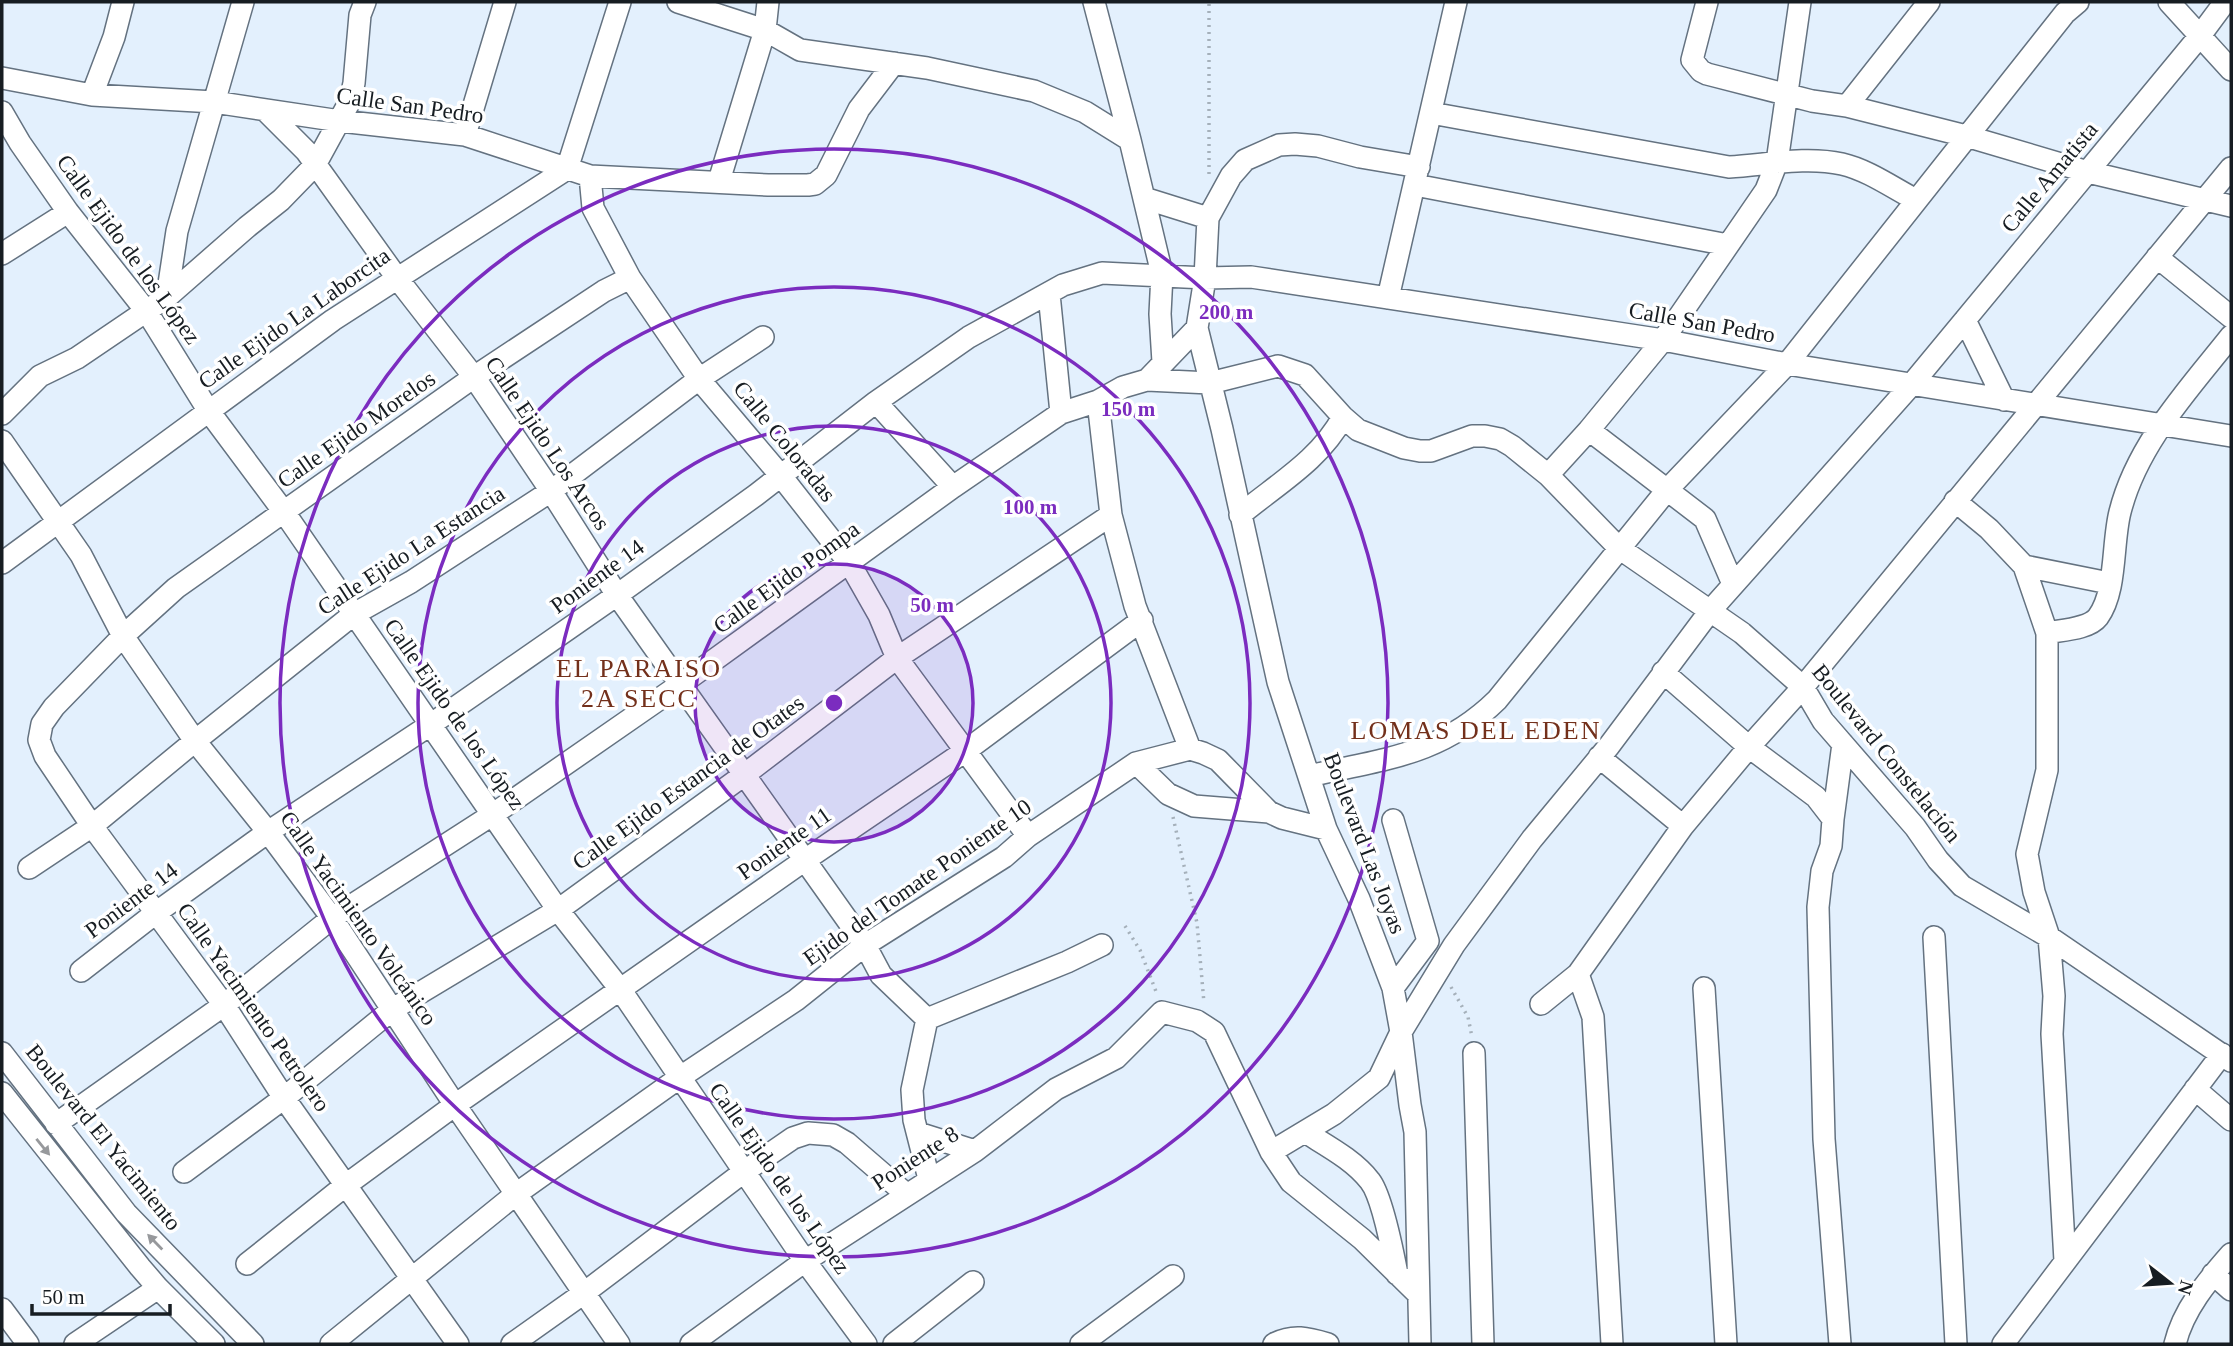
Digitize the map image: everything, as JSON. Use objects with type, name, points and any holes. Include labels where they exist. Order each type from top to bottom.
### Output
[{"type":"street","points":[[92,95],[114,37],[123,2]]},
{"type":"street","points":[[167,297],[177,231],[243,2]]},
{"type":"street","points":[[2,414],[40,376],[77,358],[167,297],[300,183],[315,165],[349,101],[354,83],[360,15],[365,2]]},
{"type":"street","points":[[465,135],[505,2]]},
{"type":"street","points":[[567,169],[620,2]]},
{"type":"street","points":[[678,2],[765,30],[800,50],[894,63],[1034,91],[1084,112],[1130,140]]},
{"type":"street","points":[[719,181],[765,30],[768,2]]},
{"type":"street","points":[[1094,2],[1162,274],[1160,314],[1163,362]]},
{"type":"street","points":[[1388,298],[1456,2]]},
{"type":"street","points":[[1707,2],[1692,60],[1707,74],[1812,102],[1847,106],[1966,136],[2088,172],[2231,206]]},
{"type":"street","points":[[1548,475],[1663,340],[1761,198],[1777,162],[1800,2]]},
{"type":"street","points":[[1847,106],[1929,2]]},
{"type":"street","points":[[1308,776],[1422,750],[1477,720],[1497,700],[1667,490],[1787,364],[1966,136],[2065,13],[2078,2]]},
{"type":"street","points":[[2169,2],[2231,70]]},
{"type":"street","name":"Calle Amatista","points":[[1271,1152],[1334,1114],[1379,1078],[1401,1032],[1454,945],[1532,839],[1600,757],[1710,611],[1912,384],[2225,2]]},
{"type":"street","name":"Calle San Pedro","points":[[2,78],[92,95],[214,102],[340,121],[465,135],[590,176],[808,185],[815,184],[826,174],[859,108],[894,63]]},
{"type":"street","name":"Calle Ejido Los Arcos","points":[[265,110],[306,151],[397,278],[474,377],[551,491],[617,596],[865,945],[881,975],[927,1019]]},
{"type":"street","name":"Calle Ejido de los López","points":[[2,112],[68,212],[147,312],[208,410],[284,512],[558,910],[620,989],[805,1261],[866,1344]]},
{"type":"street","points":[[1431,113],[1729,167],[1821,161],[1845,165],[1916,200]]},
{"type":"street","points":[[1197,328],[1205,278],[1208,218],[1231,176],[1245,160],[1279,145],[1318,146],[1384,162],[1417,176],[1728,245]]},
{"type":"street","points":[[1541,1003],[1577,974],[1683,826],[1803,687],[2231,168]]},
{"type":"street","name":"Calle Ejido La Laborcita","points":[[2,563],[333,320],[567,169]]},
{"type":"street","name":"Calle Coloradas","points":[[590,176],[593,208],[630,278],[699,379],[781,475],[850,564],[879,615],[897,658],[1028,836]]},
{"type":"street","points":[[1144,198],[1208,218]]},
{"type":"street","points":[[2,254],[68,212]]},
{"type":"street","points":[[2157,257],[2231,317]]},
{"type":"street","name":"Poniente 14","points":[[81,971],[268,832],[430,725],[617,596],[876,402],[969,337],[1063,285],[1102,273],[1162,274]]},
{"type":"street","name":"Calle San Pedro","points":[[1162,274],[1205,278],[1251,277],[1663,340],[1787,364],[2231,436]]},
{"type":"street","name":"Calle Ejido Morelos","points":[[123,636],[176,588],[474,377],[604,291],[630,278]]},
{"type":"street","points":[[1049,294],[1061,413]]},
{"type":"street","points":[[1965,320],[2004,400]]},
{"type":"street","name":"Calle Ejido Pompa","points":[[55,1124],[224,1005],[332,918],[492,815],[1061,413],[1147,380],[1197,328]]},
{"type":"street","name":"Boulevard Las Joyas","points":[[1197,328],[1278,681],[1326,829],[1359,899],[1393,988],[1417,1161],[1419,1344]]},
{"type":"street","points":[[2048,633],[2085,625],[2095,620],[2101,611],[2109,583],[2120,512],[2144,455],[2162,424],[2231,336]]},
{"type":"street","name":"Calle Ejido La Estancia","points":[[29,868],[92,826],[354,614],[411,582],[551,491],[699,379],[763,337]]},
{"type":"street","name":"Boulevard Constelación","points":[[1147,380],[1210,383],[1278,366],[1305,375],[1343,418],[1358,430],[1404,448],[1431,451],[1472,436],[1500,439],[1548,475],[1619,548],[1742,633],[1803,687],[1823,721],[1962,886],[2049,937],[2227,1058]]},
{"type":"street","points":[[1098,401],[1111,515],[1135,606],[1190,749],[1218,760],[1269,812]]},
{"type":"street","points":[[876,402],[953,487]]},
{"type":"street","points":[[1240,515],[1312,459],[1335,433],[1343,418]]},
{"type":"street","points":[[1589,430],[1705,519],[1733,584]]},
{"type":"street","name":"Calle Yacimiento Volcánico","points":[[2,441],[81,555],[123,636],[195,741],[332,918],[455,1105],[619,1344]]},
{"type":"street","points":[[1955,501],[1989,529],[2024,566],[2048,633],[2047,769],[2027,854],[2034,892],[2049,937],[2065,1261]]},
{"type":"street","name":"Calle Ejido Estancia de Otates","points":[[184,1172],[284,1098],[393,1009],[558,910],[744,775],[897,658],[1111,515]]},
{"type":"street","points":[[2024,566],[2109,583]]},
{"type":"street","name":"Poniente 11","points":[[247,1264],[346,1185],[455,1105],[964,752],[1142,620]]},
{"type":"street","name":"Calle Yacimiento Petrolero","points":[[123,636],[54,707],[42,724],[39,740],[44,756],[92,826],[224,1005],[284,1098],[457,1344]]},
{"type":"street","points":[[1663,671],[1749,747],[1816,797],[1833,819]]},
{"type":"street","points":[[1840,1344],[1824,1139],[1818,906],[1822,871],[1831,846],[1843,744]]},
{"type":"street","name":"Ejido del Tomate Poniente 10","points":[[331,1344],[516,1194],[679,1078],[796,1000],[865,945],[1004,857],[1028,836],[1136,762],[1190,749]]},
{"type":"street","points":[[1600,757],[1683,826]]},
{"type":"street","points":[[1136,762],[1168,794],[1194,806],[1269,812],[1326,829]]},
{"type":"street","points":[[1393,820],[1428,942],[1440,970]]},
{"type":"street","points":[[1934,937],[1956,1344]]},
{"type":"street","points":[[1393,988],[1428,942]]},
{"type":"street","points":[[929,1179],[918,1133],[912,1090],[927,1019],[1102,945]]},
{"type":"street","points":[[1577,974],[1592,1017],[1612,1344]]},
{"type":"street","points":[[1704,988],[1726,1344]]},
{"type":"street","points":[[1163,1012],[1189,1018],[1206,1026],[1220,1042],[1271,1152],[1291,1182],[1362,1240],[1418,1294]]},
{"type":"street","name":"Poniente 8","points":[[691,1344],[805,1261],[975,1151],[1056,1089],[1116,1058],[1163,1012]]},
{"type":"street","name":"Boulevard El Yacimiento","points":[[2,1053],[126,1213],[253,1344]]},
{"type":"street","points":[[1474,1053],[1483,1344]]},
{"type":"street","points":[[2003,1344],[2195,1089],[2227,1058]]},
{"type":"street","points":[[2195,1089],[2231,1120]]},
{"type":"street","points":[[33,1094],[5,1105],[158,1288],[214,1344]]},
{"type":"street","points":[[1305,1132],[1350,1162],[1371,1182],[1391,1240],[1397,1274]]},
{"type":"street","points":[[512,1344],[793,1138],[808,1133],[833,1135],[847,1143],[906,1194]]},
{"type":"street","points":[[918,1133],[975,1151]]},
{"type":"street","points":[[2175,1344],[2184,1318],[2213,1274],[2231,1254]]},
{"type":"street","points":[[2213,1274],[2231,1290]]},
{"type":"street","points":[[1081,1344],[1173,1276]]},
{"type":"street","points":[[894,1344],[972,1282]]},
{"type":"street","points":[[75,1344],[158,1288]]},
{"type":"street","points":[[2,1309],[28,1344]]},
{"type":"street","points":[[1276,1343],[1301,1336],[1328,1344]]},
{"type":"path","points":[[1209,2],[1209,177]]},
{"type":"path","points":[[1168,794],[1197,923],[1206,1026]]},
{"type":"path","points":[[1125,926],[1153,979],[1163,1012]]},
{"type":"path","points":[[1440,970],[1468,1017],[1474,1053]]},
{"type":"district","name":"EL PARAISO 2A SECC","points":[[639,683]]},
{"type":"district","name":"LOMAS DEL EDEN","points":[[1476,730]]}]
